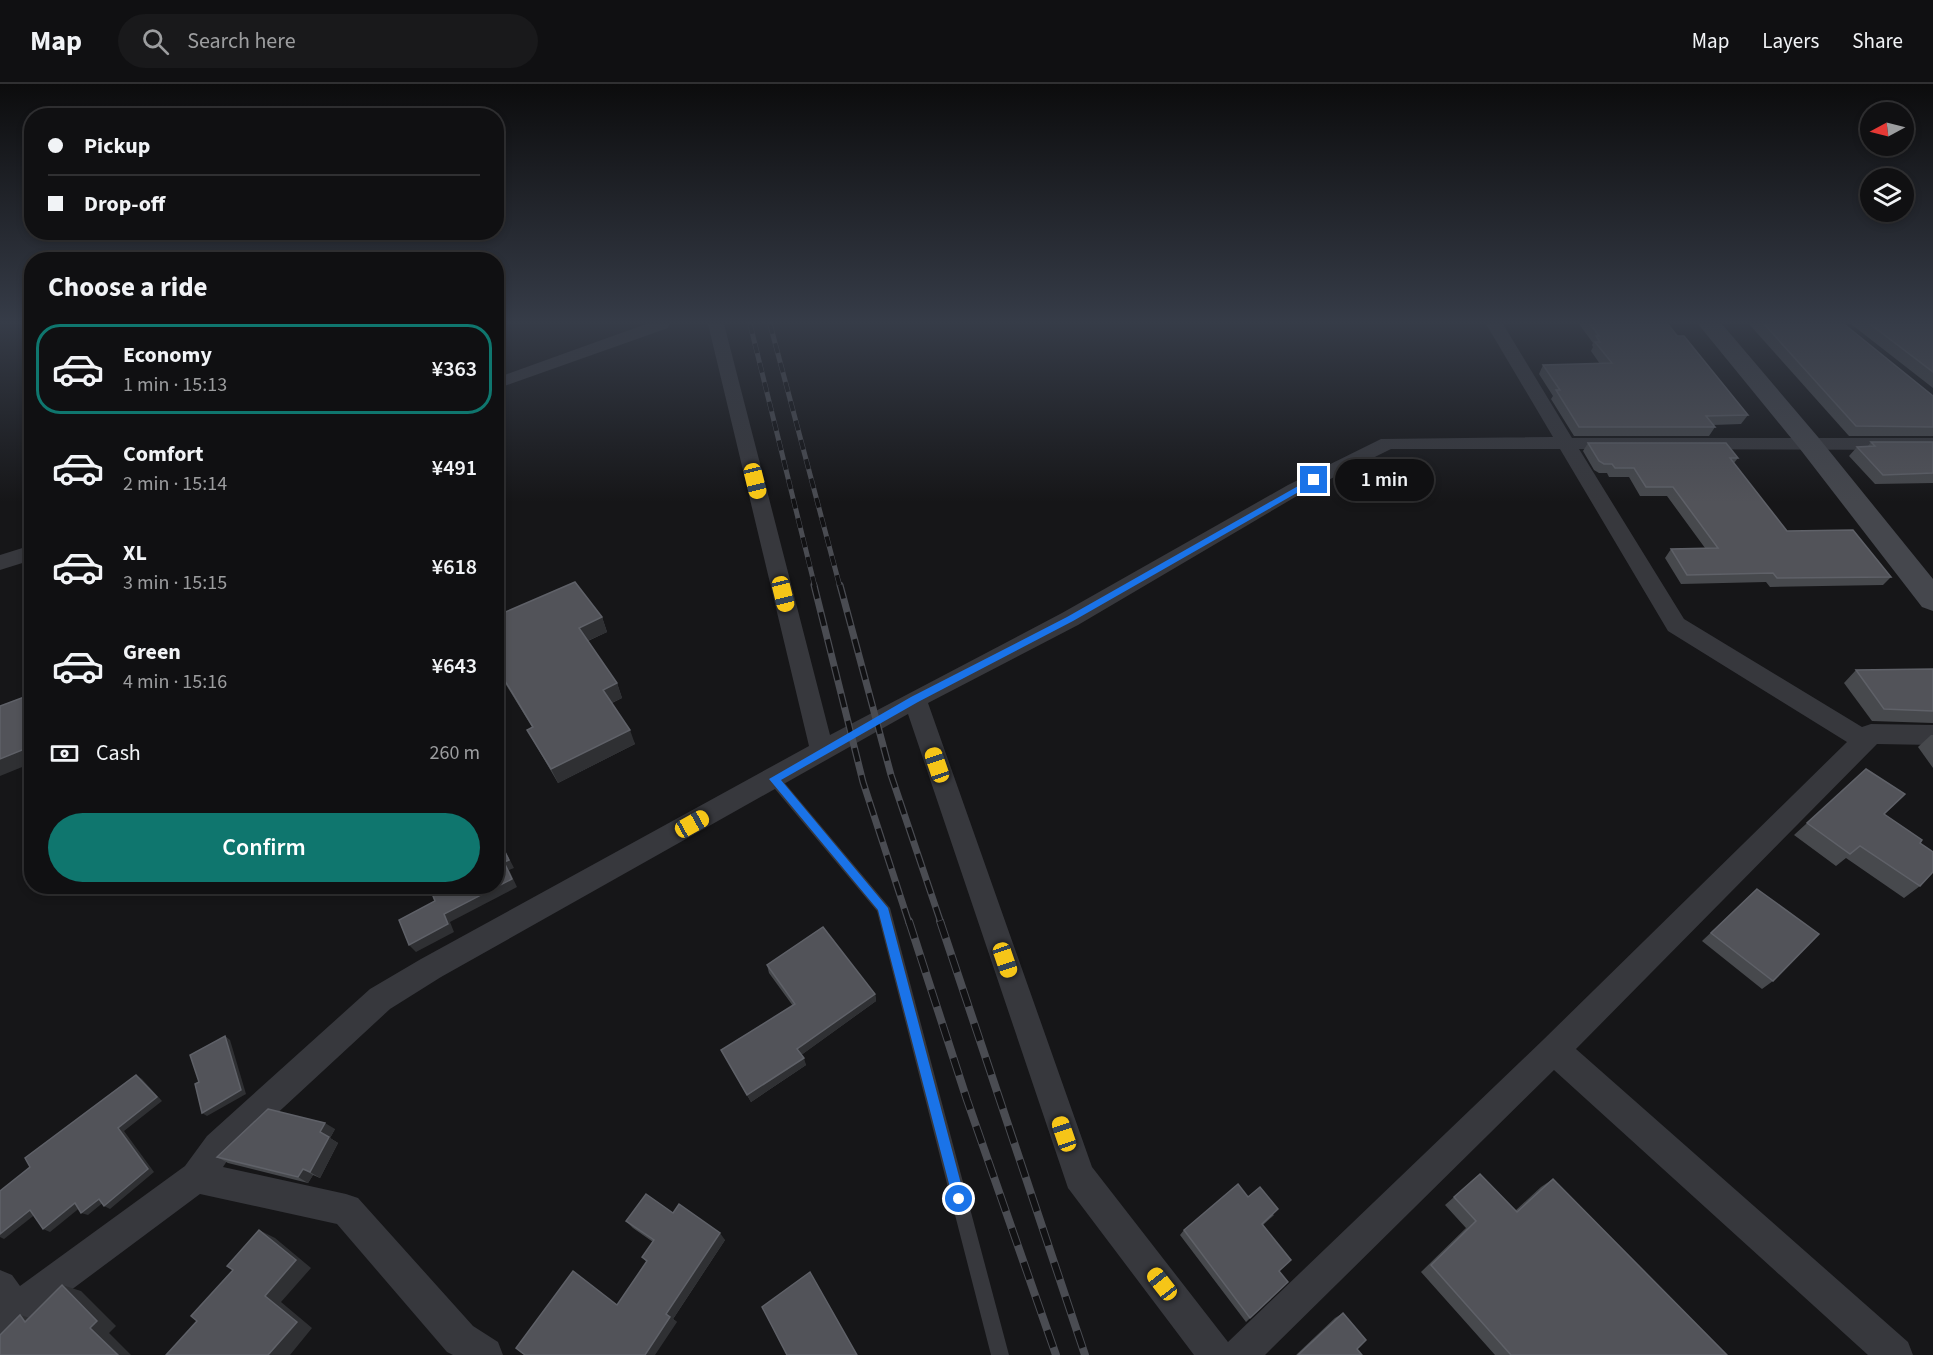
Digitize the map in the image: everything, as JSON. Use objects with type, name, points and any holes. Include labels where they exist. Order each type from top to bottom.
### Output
[{"type":"street","points":[[731,383],[822,751]]},
{"type":"street","points":[[1529,383],[1676,625],[1865,741]]},
{"type":"street","points":[[1759,383],[1933,600]]},
{"type":"street","points":[[5,1306],[195,1177],[218,1147],[380,999],[431,968],[915,699],[1070,619],[1295,489],[1388,443],[1933,444]]},
{"type":"street","points":[[0,563],[24,555]]},
{"type":"street","points":[[915,699],[1079,1177],[1216,1355]]},
{"type":"street","points":[[1240,1355],[1554,1050],[1871,735],[1933,735]]},
{"type":"street","points":[[1554,1050],[1895,1355]]},
{"type":"street","points":[[195,1177],[346,1210],[464,1350]]},
{"type":"lane","points":[[774,779],[883,908],[1000,1355]]},
{"type":"building","points":[[1555,383],[1722,383],[1748,415],[1706,416],[1715,427],[1579,427],[1556,390],[1560,390]]},
{"type":"building","points":[[1817,383],[1917,383],[1933,396],[1933,427],[1856,426]]},
{"type":"building","points":[[1871,442],[1933,442],[1933,473],[1883,475],[1857,447],[1875,446]]},
{"type":"building","points":[[1588,443],[1726,443],[1738,458],[1730,458],[1787,531],[1853,530],[1891,577],[1777,578],[1773,573],[1687,575],[1671,549],[1718,548],[1673,487],[1646,487],[1634,468],[1615,468],[1612,464],[1604,464],[1599,461]]},
{"type":"building","points":[[575,582],[602,617],[579,628],[617,683],[603,690],[630,730],[551,769],[527,730],[533,727],[504,679],[504,613]]},
{"type":"building","points":[[1933,669],[1933,711],[1884,709],[1856,670]]},
{"type":"building","points":[[24,697],[24,749],[0,759],[0,706]]},
{"type":"building","points":[[1866,769],[1905,794],[1884,814],[1922,840],[1920,843],[1933,852],[1933,872],[1920,886],[1860,846],[1850,854],[1807,823]]},
{"type":"building","points":[[504,850],[509,860],[504,862]]},
{"type":"building","points":[[504,862],[512,879],[504,883]]},
{"type":"building","points":[[1757,889],[1819,934],[1773,981],[1711,933]]},
{"type":"building","points":[[432,894],[483,894],[444,914],[448,924],[409,945],[399,920],[435,901]]},
{"type":"building","points":[[823,927],[875,994],[797,1049],[804,1058],[747,1095],[721,1050],[795,1004],[767,965]]},
{"type":"building","points":[[225,1036],[241,1090],[202,1113],[195,1084],[199,1082],[190,1055]]},
{"type":"building","points":[[136,1075],[157,1097],[118,1128],[148,1169],[104,1206],[99,1199],[81,1213],[75,1203],[43,1229],[30,1210],[0,1234],[0,1191],[30,1167],[25,1158]]},
{"type":"building","points":[[268,1109],[325,1123],[320,1132],[329,1137],[310,1172],[303,1169],[298,1177],[217,1157]]},
{"type":"building","points":[[1480,1174],[1517,1212],[1553,1179],[1727,1355],[1511,1355],[1431,1265],[1476,1221],[1454,1197]]},
{"type":"building","points":[[1238,1184],[1248,1197],[1260,1187],[1278,1209],[1262,1224],[1291,1260],[1279,1271],[1288,1282],[1250,1318],[1184,1230]]},
{"type":"building","points":[[646,1194],[673,1213],[679,1204],[720,1233],[666,1314],[670,1317],[645,1355],[525,1355],[516,1348],[573,1271],[617,1305],[647,1261],[642,1257],[654,1240],[626,1221]]},
{"type":"building","points":[[259,1230],[296,1260],[265,1296],[297,1322],[268,1355],[166,1355],[197,1321],[191,1316],[233,1270],[227,1266]]},
{"type":"building","points":[[810,1272],[857,1355],[787,1355],[762,1307]]},
{"type":"building","points":[[62,1285],[97,1321],[90,1328],[118,1355],[0,1355],[0,1335],[20,1315],[25,1322]]},
{"type":"building","points":[[1343,1313],[1366,1340],[1357,1349],[1362,1355],[1298,1355]]},
{"type":"railway","points":[[765,383],[815,587]]},
{"type":"railway","points":[[786,383],[840,587]]},
{"type":"railway","points":[[814,585],[863,782],[909,923]]},
{"type":"railway","points":[[840,585],[891,775],[941,923]]},
{"type":"railway","points":[[909,921],[967,1100],[1056,1355]]},
{"type":"railway","points":[[940,921],[1085,1355]]},
{"type":"route","points":[[959,1199],[883,908],[774,779],[915,699],[1070,619],[1314,480]]}]
